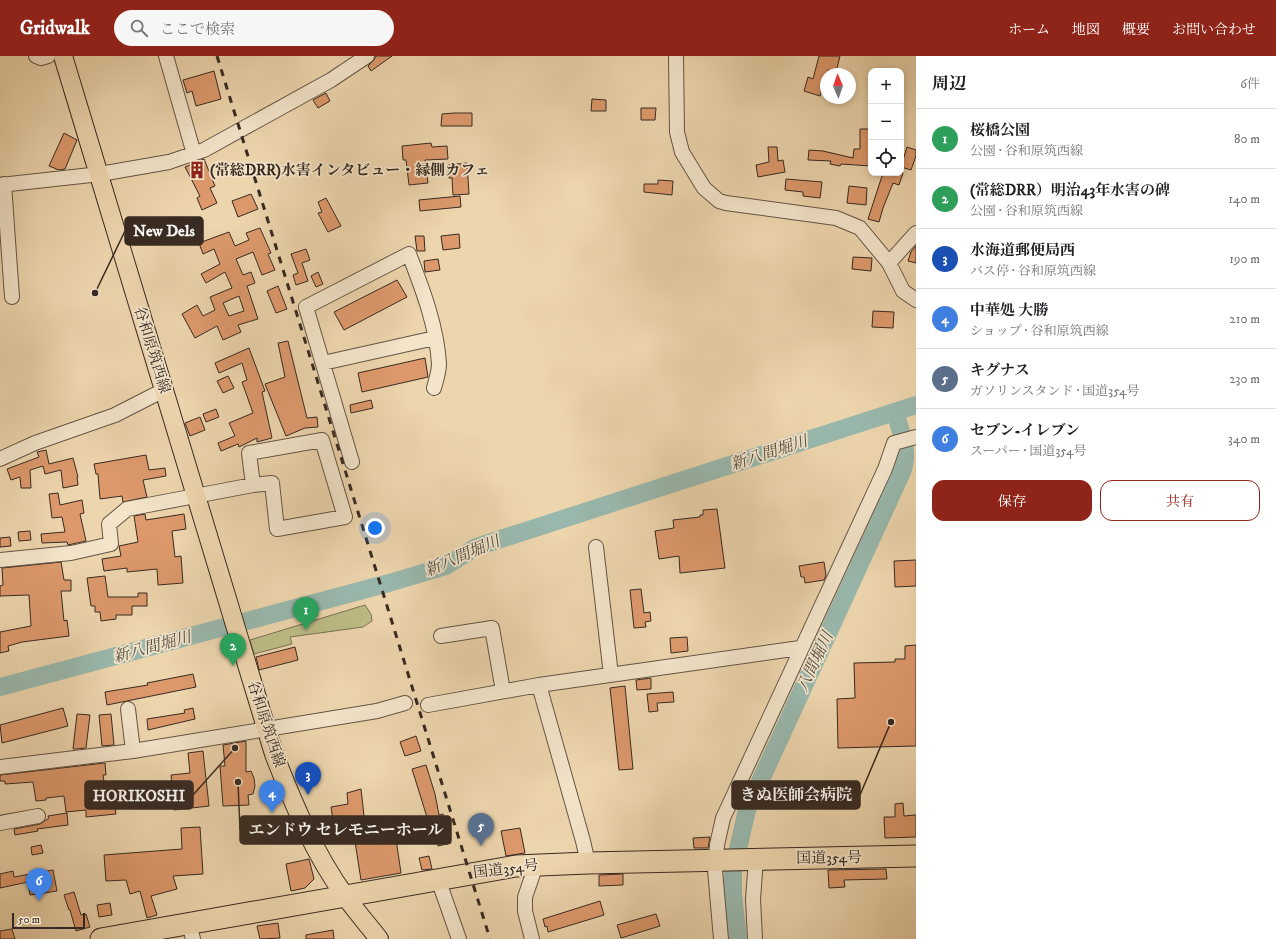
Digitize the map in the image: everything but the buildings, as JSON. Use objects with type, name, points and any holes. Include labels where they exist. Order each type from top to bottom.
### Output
[{"type":"highway","name":"国道354号","points":[[101,939],[191,931],[344,895],[497,868],[588,863],[916,856]]},
{"type":"main road","name":"谷和原筑西線","points":[[63,56],[100,174],[266,729],[294,806],[317,850],[344,895],[379,939]]},
{"type":"street","points":[[36,56],[41,58],[48,56]]},
{"type":"street","points":[[166,56],[194,154]]},
{"type":"street","points":[[12,298],[2,184],[100,174],[169,162],[194,154],[204,150],[331,80],[368,56]]},
{"type":"street","points":[[676,56],[677,132],[682,152],[704,188],[719,201],[726,203],[836,218],[860,228],[889,263],[903,291],[916,300]]},
{"type":"street","points":[[889,263],[916,233]]},
{"type":"street","points":[[352,462],[306,307],[409,254],[425,294],[435,338],[439,366],[434,388]]},
{"type":"street","points":[[323,363],[435,338]]},
{"type":"street","points":[[0,459],[35,443],[115,415],[164,390]]},
{"type":"street","points":[[755,939],[753,899],[736,859],[723,818],[800,648],[885,469],[894,443],[916,437]]},
{"type":"street","points":[[0,560],[71,553],[111,544],[109,524],[127,509],[253,485],[272,484],[277,529],[345,516],[322,440],[249,453],[253,485]]},
{"type":"street","points":[[596,547],[611,676]]},
{"type":"street","points":[[440,636],[492,628],[503,691]]},
{"type":"street","points":[[428,705],[539,685],[800,648]]},
{"type":"street","points":[[539,685],[584,841],[588,863]]},
{"type":"street","points":[[0,767],[133,751],[377,711],[405,703]]},
{"type":"street","points":[[128,709],[133,751]]},
{"type":"street","points":[[0,823],[38,816]]},
{"type":"street","points":[[721,939],[736,859]]},
{"type":"street","points":[[532,939],[525,911],[525,897],[536,865]]},
{"type":"street","points":[[438,879],[459,939]]},
{"type":"shaded area","points":[[365,605],[371,614],[372,621],[363,627],[290,637],[292,644],[254,654],[250,640]]},
{"type":"waterway","name":"新八間堀川","points":[[0,687],[389,583],[446,566],[476,547],[916,405]]},
{"type":"waterway","name":"八間堀川","points":[[738,939],[733,894],[733,871],[747,810],[902,472],[905,450],[895,412]]},
{"type":"railway","points":[[217,56],[490,939]]},
{"type":"place","name":"(常総DRR)水害インタビュー・縁側カフェ","points":[[197,170]]},
{"type":"place","name":"New Dels","points":[[95,293]]},
{"type":"place","name":"桜橋公園","points":[[306,630]]},
{"type":"place","name":"(常総DRR）明治43年水害の碑","points":[[233,666]]},
{"type":"place","name":"きぬ医師会病院","points":[[891,722]]},
{"type":"place","name":"HORIKOSHI","points":[[235,748]]},
{"type":"place","name":"エンドウ セレモニーホール","points":[[238,782]]},
{"type":"place","name":"水海道郵便局西","points":[[308,795]]},
{"type":"place","name":"中華処 大勝","points":[[272,813]]},
{"type":"place","name":"キグナス","points":[[481,846]]},
{"type":"place","name":"セブン-イレブン","points":[[39,901]]}]
